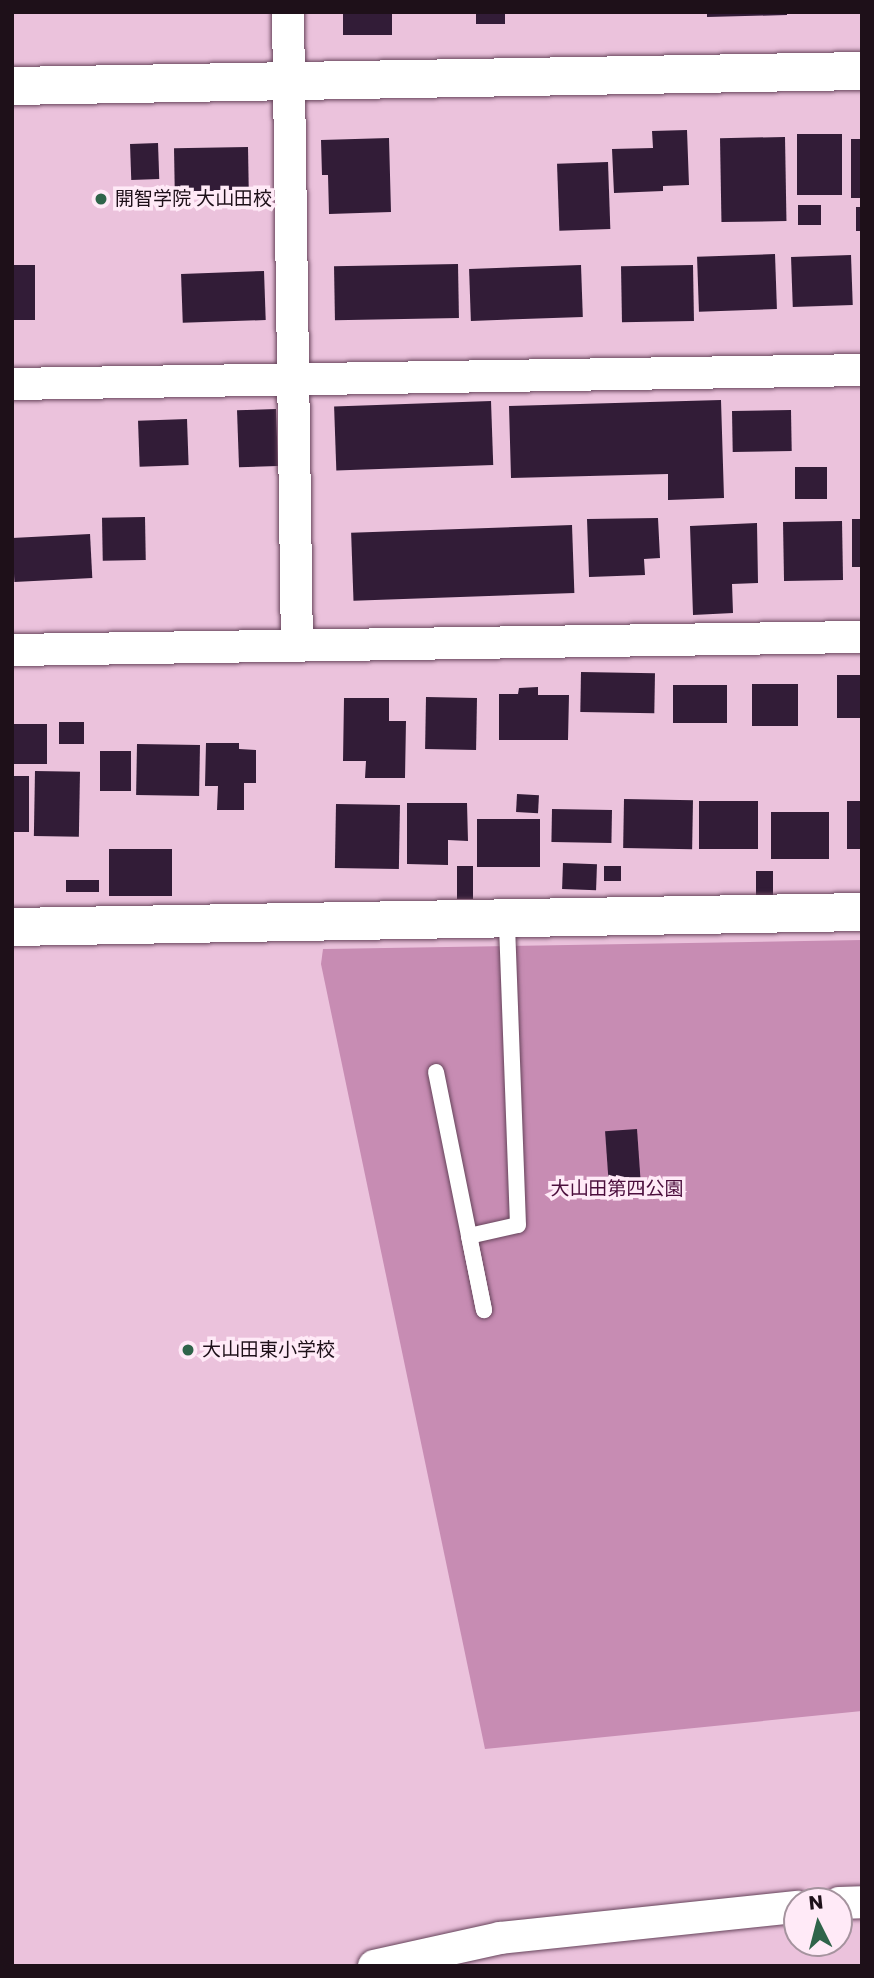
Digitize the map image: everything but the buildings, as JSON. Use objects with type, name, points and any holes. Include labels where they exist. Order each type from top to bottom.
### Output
[{"type":"street","points":[[288,12],[297,646]]},
{"type":"street","points":[[12,86],[862,71]]},
{"type":"street","points":[[12,384],[862,370]]},
{"type":"street","points":[[12,650],[862,637]]},
{"type":"street","points":[[12,927],[862,912]]},
{"type":"street","points":[[374,1966],[502,1952],[783,1909]]},
{"type":"lane","points":[[436,1072],[484,1310],[470,1236],[517,1225],[507,918]]},
{"type":"green space","name":"大山田第四公園","points":[[862,940],[862,1711],[485,1749],[321,964],[323,949]]},
{"type":"place","name":"開智学院 大山田校","points":[[101,199]]},
{"type":"place","name":"大山田東小学校","points":[[188,1350]]}]
